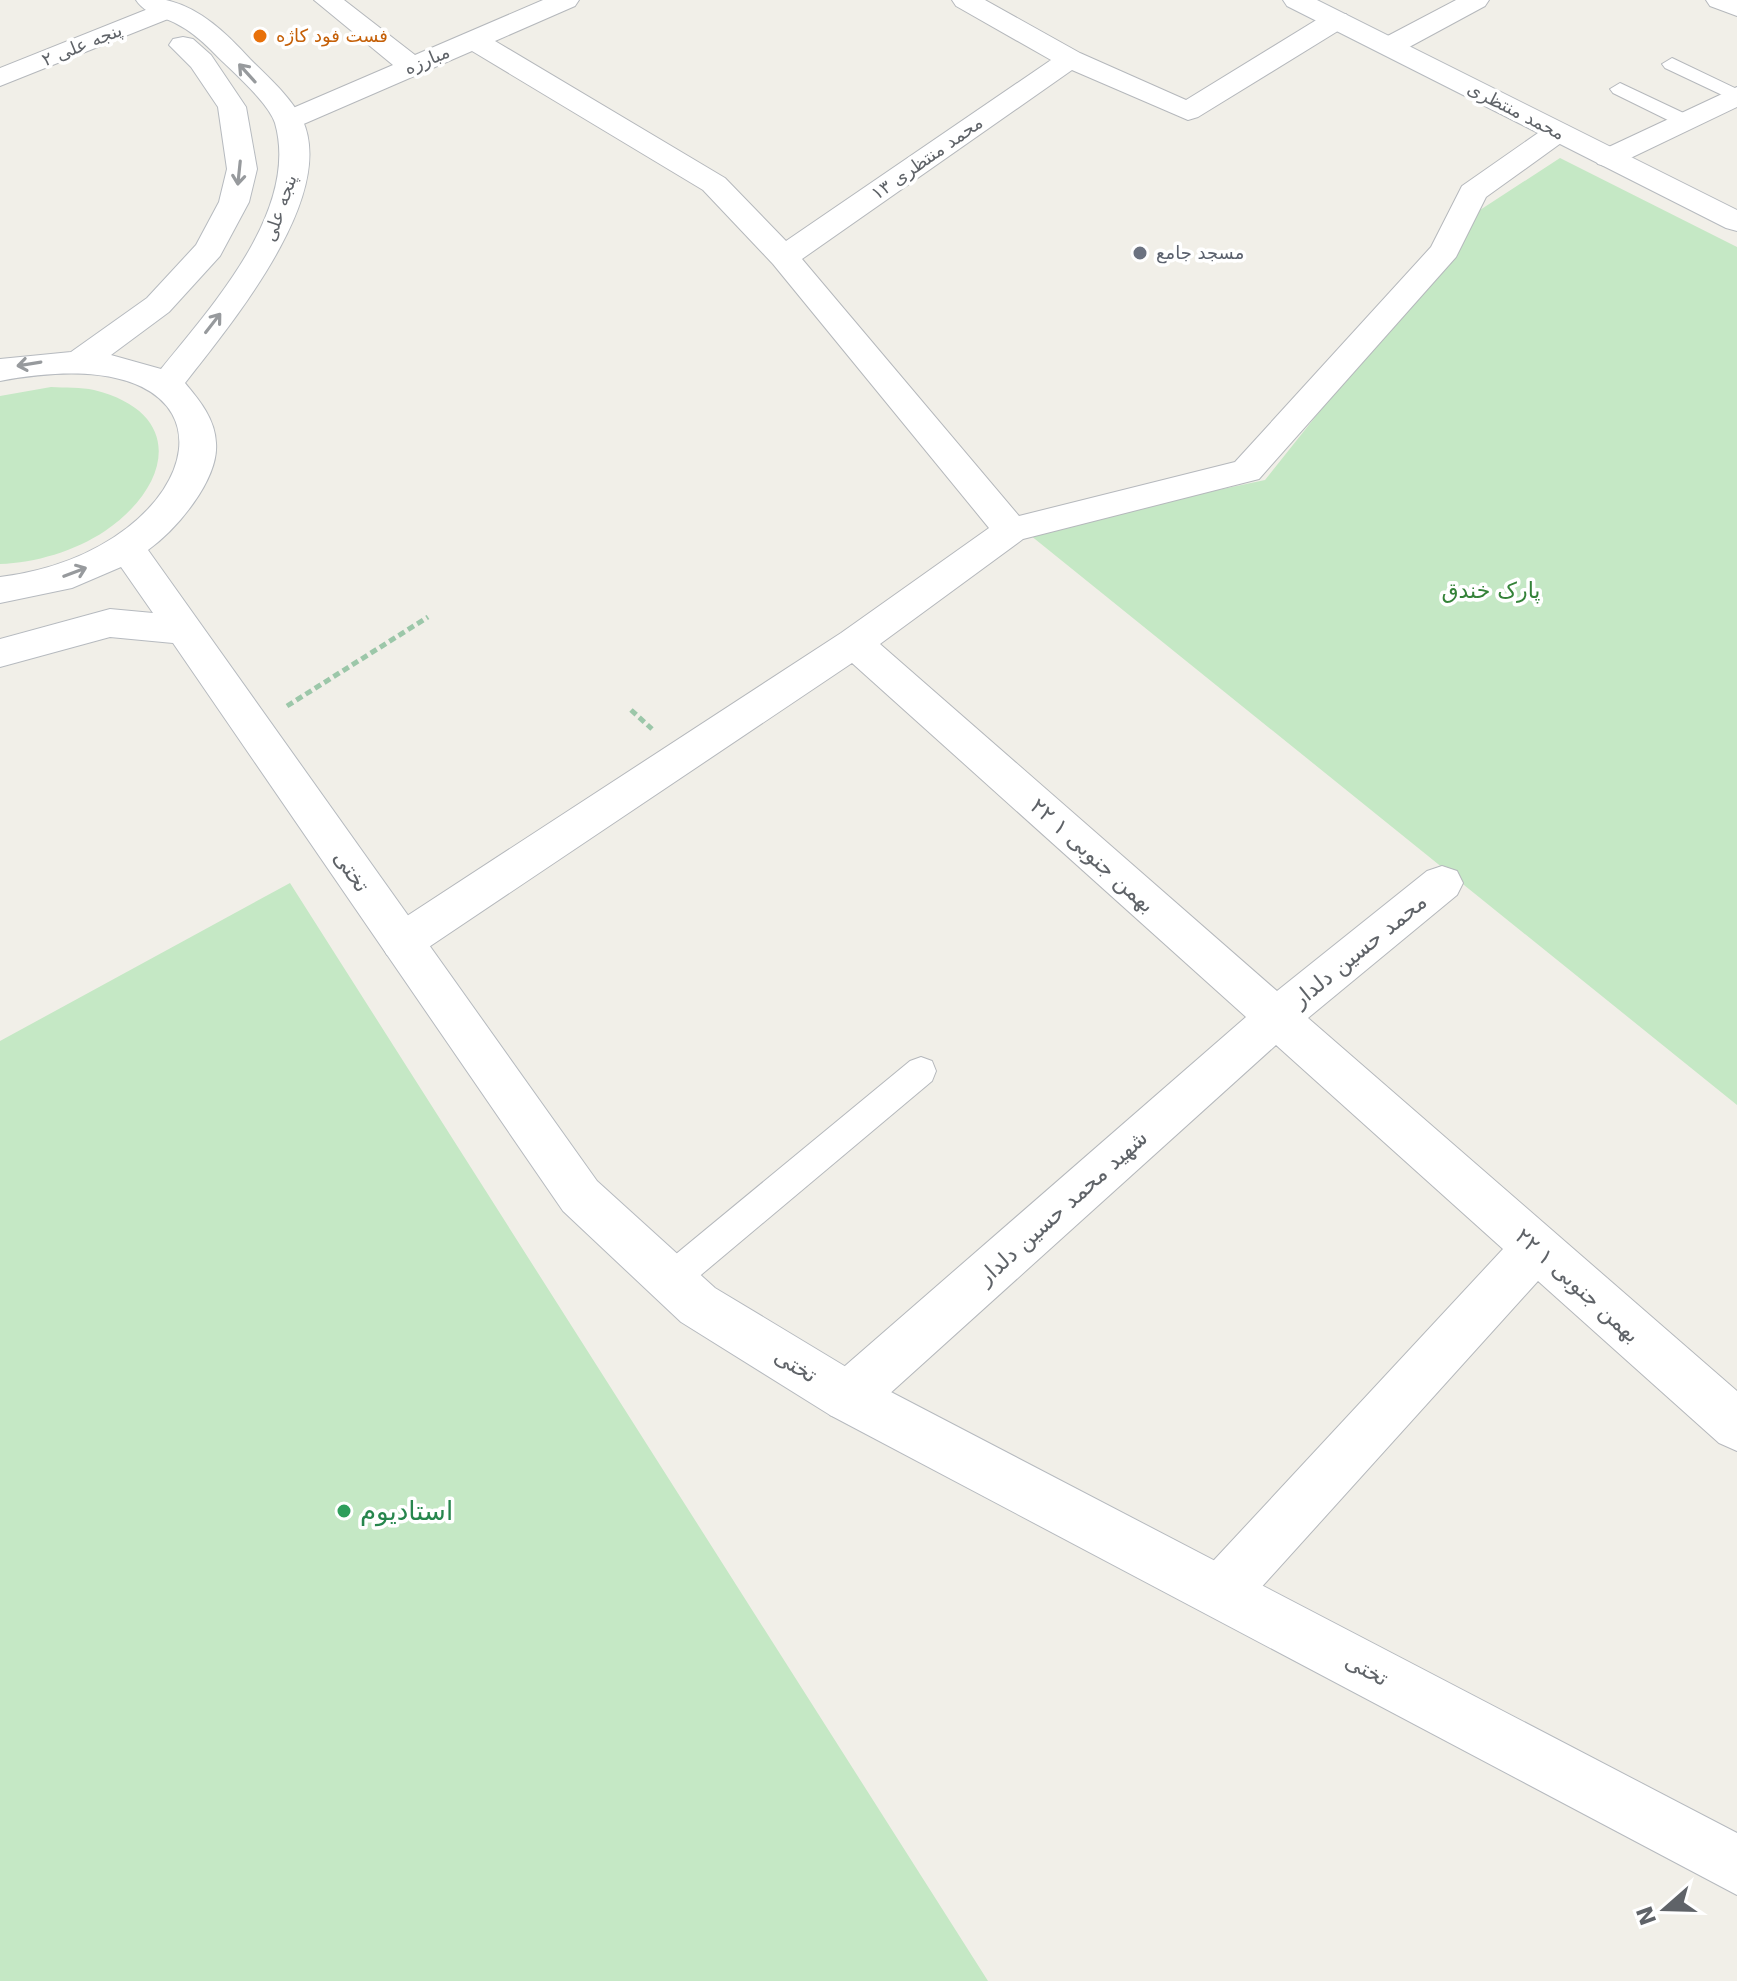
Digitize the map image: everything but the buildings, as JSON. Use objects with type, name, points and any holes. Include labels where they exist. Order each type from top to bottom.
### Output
[{"type":"street","points":[[327,0],[412,66]]},
{"type":"street","points":[[506,0],[532,15]]},
{"type":"street","name":"مبارزه","points":[[289,120],[566,0]]},
{"type":"street","points":[[965,0],[1070,59],[1188,111],[1336,20]]},
{"type":"street","name":"محمد منتظری","points":[[1296,0],[1737,222]]},
{"type":"street","points":[[1390,46],[1476,0]]},
{"type":"street","points":[[1719,0],[1737,8]]},
{"type":"street","points":[[156,6],[190,20],[225,48],[289,120]]},
{"type":"street","points":[[82,360],[158,305],[209,249],[234,202],[242,169],[232,107],[201,61],[163,28],[156,6]]},
{"type":"street","name":"پنجه علی ۲","points":[[0,78],[156,6]]},
{"type":"street","points":[[474,40],[714,184],[784,257],[1011,530]]},
{"type":"street","name":"محمد منتظری ۱۳","points":[[784,257],[1070,59]]},
{"type":"street","points":[[1608,158],[1736,96]]},
{"type":"street","name":"پنجه علی","points":[[166,385],[265,252],[285,202],[294,164],[289,120]]},
{"type":"street","points":[[402,942],[854,643],[1011,530],[1247,471],[1445,250],[1473,192],[1558,132]]},
{"type":"street","points":[[0,370],[30,363],[82,360],[129,368],[166,385],[190,410],[200,443],[192,479],[167,515],[127,548],[75,573],[6,594]]},
{"type":"street","name":"تختی","points":[[127,548],[580,1196],[698,1305],[848,1397],[1737,1865]]},
{"type":"street","points":[[0,653],[110,623],[184,630]]},
{"type":"street","name":"۲۲ بهمن جنوبی ۱","points":[[854,643],[1737,1425]]},
{"type":"street","name":"محمد حسین دلدار","points":[[1277,1017],[1442,883]]},
{"type":"street","name":"شهید محمد حسین دلدار","points":[[848,1397],[1277,1017]]},
{"type":"street","points":[[1221,1592],[1536,1248]]},
{"type":"lane","points":[[1672,64],[1736,96]]},
{"type":"lane","points":[[1620,89],[1685,121]]},
{"type":"lane","points":[[671,1279],[921,1071]]},
{"type":"path","points":[[253,728],[428,617]]},
{"type":"green space","name":"پارک خندق","points":[[1560,158],[1737,247],[1737,1105],[1025,531],[1265,480],[1480,210]]},
{"type":"green space","points":[[51,387],[94,390],[124,401],[144,415],[155,433],[159,452],[155,473],[144,493],[127,513],[105,531],[54,555],[0,564],[0,396]]},
{"type":"green space","name":"استادیوم","points":[[290,883],[988,1981],[0,1981],[0,1041]]},
{"type":"place","name":"فست فود کاژه","points":[[260,36]]},
{"type":"place","name":"مسجد جامع","points":[[1140,253]]},
{"type":"place","name":"استادیوم","points":[[344,1511]]}]
